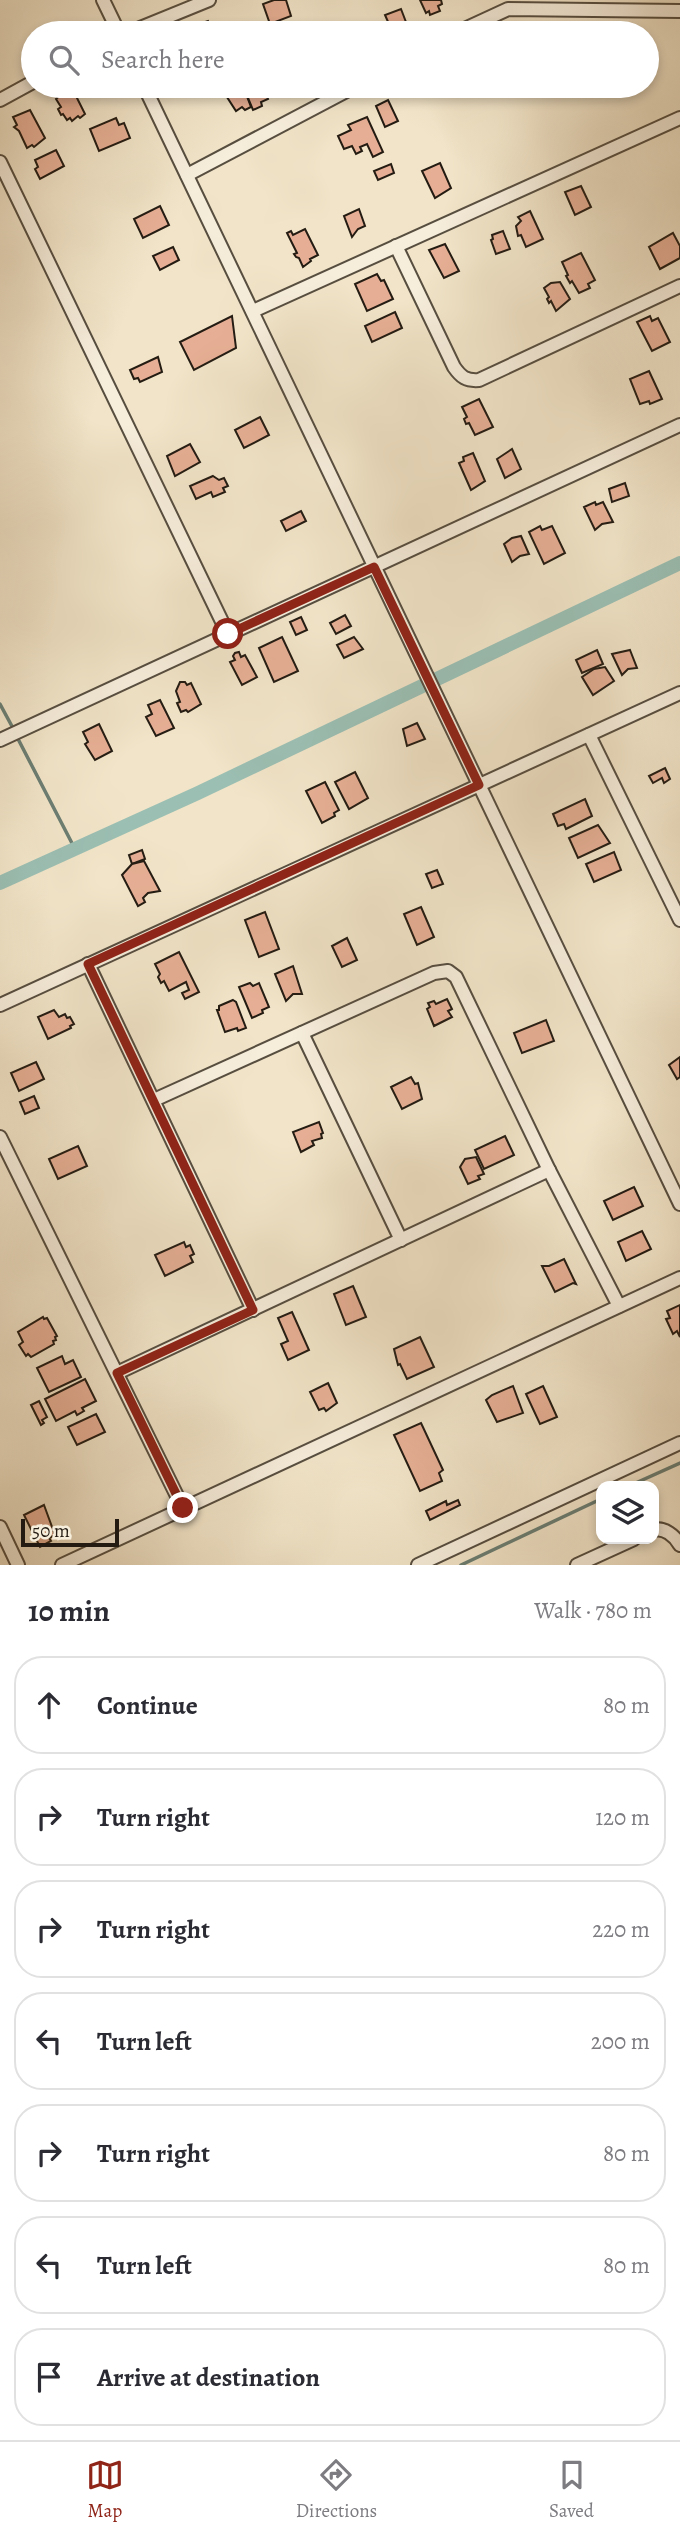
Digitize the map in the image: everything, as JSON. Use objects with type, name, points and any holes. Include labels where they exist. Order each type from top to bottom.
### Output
[{"type":"street","points":[[103,0],[113,21]]},
{"type":"street","points":[[157,21],[209,0]]},
{"type":"street","points":[[482,21],[508,9],[680,11]]},
{"type":"street","points":[[0,100],[21,89]]},
{"type":"street","points":[[150,98],[680,1204]]},
{"type":"street","points":[[187,175],[333,98]]},
{"type":"street","points":[[253,311],[680,118]]},
{"type":"street","points":[[0,162],[228,634]]},
{"type":"street","points":[[396,246],[454,367],[469,380],[479,380],[680,286]]},
{"type":"street","points":[[0,740],[680,425]]},
{"type":"street","points":[[0,1005],[680,693]]},
{"type":"street","points":[[589,735],[680,920]]},
{"type":"street","points":[[88,964],[253,1310]]},
{"type":"street","points":[[154,1100],[435,973],[448,971],[456,977],[549,1170],[619,1306]]},
{"type":"street","points":[[302,1033],[401,1240]]},
{"type":"street","points":[[0,1137],[183,1508]]},
{"type":"street","points":[[117,1373],[549,1170]]},
{"type":"street","points":[[62,1565],[680,1278]]},
{"type":"street","points":[[418,1565],[680,1443]]},
{"type":"street","points":[[0,1527],[18,1565]]},
{"type":"street","points":[[659,1530],[666,1531],[677,1538],[680,1545]]},
{"type":"street","points":[[577,1565],[623,1544]]},
{"type":"building","points":[[286,0],[291,16],[269,21],[263,4]]},
{"type":"building","points":[[420,0],[441,0],[442,4],[438,6],[440,11],[430,15],[429,11],[426,13]]},
{"type":"building","points":[[401,9],[406,21],[388,21],[385,15]]},
{"type":"building","points":[[77,98],[85,114],[72,121],[70,118],[67,120],[61,115],[58,109],[61,107],[56,99]]},
{"type":"building","points":[[228,98],[248,98],[251,107],[245,110],[242,107],[236,111]]},
{"type":"building","points":[[248,98],[268,98],[261,102],[262,106],[253,110]]},
{"type":"building","points":[[388,100],[398,121],[385,127],[376,106]]},
{"type":"building","points":[[30,110],[45,138],[34,147],[32,145],[27,148],[19,131],[14,127],[17,125],[13,117]]},
{"type":"building","points":[[367,117],[383,152],[373,157],[367,144],[360,147],[362,151],[356,154],[352,146],[344,149],[338,136],[351,130],[348,125]]},
{"type":"building","points":[[116,118],[119,125],[124,123],[130,138],[99,151],[90,129]]},
{"type":"building","points":[[56,150],[64,166],[40,179],[35,169],[38,167],[35,160]]},
{"type":"building","points":[[440,163],[451,188],[435,198],[422,171]]},
{"type":"building","points":[[391,164],[394,173],[378,180],[374,171]]},
{"type":"building","points":[[581,186],[591,207],[575,215],[565,192]]},
{"type":"building","points":[[160,206],[169,225],[143,238],[134,219]]},
{"type":"building","points":[[359,209],[365,226],[358,229],[352,237],[344,216]]},
{"type":"building","points":[[530,211],[543,239],[526,247],[521,235],[518,236],[516,226],[521,221],[518,217]]},
{"type":"building","points":[[305,229],[318,255],[303,267],[294,254],[297,253],[287,233],[291,231],[293,235]]},
{"type":"building","points":[[503,231],[510,249],[496,254],[492,235]]},
{"type":"building","points":[[673,233],[680,246],[680,258],[660,269],[649,247]]},
{"type":"building","points":[[445,244],[459,271],[444,278],[429,250]]},
{"type":"building","points":[[173,247],[179,260],[160,270],[153,256]]},
{"type":"building","points":[[581,253],[595,280],[588,284],[590,288],[579,293],[566,276],[568,275],[562,262]]},
{"type":"building","points":[[377,274],[381,281],[384,280],[393,299],[367,311],[355,284]]},
{"type":"building","points":[[560,282],[570,299],[556,311],[551,301],[549,303],[544,288],[551,283]]},
{"type":"building","points":[[395,312],[402,328],[372,342],[365,326]]},
{"type":"building","points":[[232,316],[236,348],[194,370],[180,342]]},
{"type":"building","points":[[650,316],[652,321],[658,318],[670,342],[652,351],[637,322]]},
{"type":"building","points":[[158,357],[162,372],[140,382],[138,378],[134,379],[130,370]]},
{"type":"building","points":[[649,371],[662,399],[650,404],[649,401],[640,404],[630,379]]},
{"type":"building","points":[[479,399],[493,427],[475,435],[469,423],[466,424],[464,419],[467,417],[462,407]]},
{"type":"building","points":[[260,417],[269,435],[244,448],[235,430]]},
{"type":"building","points":[[190,444],[200,462],[175,476],[167,456]]},
{"type":"building","points":[[512,449],[521,469],[505,478],[497,459]]},
{"type":"building","points":[[473,453],[485,481],[471,490],[459,463],[464,461],[463,457]]},
{"type":"building","points":[[213,476],[219,480],[224,478],[228,486],[223,488],[225,492],[213,497],[211,492],[196,499],[190,486]]},
{"type":"building","points":[[625,483],[629,496],[612,502],[609,489]]},
{"type":"building","points":[[595,502],[596,505],[603,502],[613,522],[602,524],[595,530],[584,507]]},
{"type":"building","points":[[301,511],[306,521],[286,531],[281,521]]},
{"type":"building","points":[[540,526],[542,530],[552,526],[565,553],[544,564],[529,532]]},
{"type":"building","points":[[521,536],[529,554],[512,562],[504,544]]},
{"type":"building","points":[[345,615],[351,626],[336,634],[330,623]]},
{"type":"building","points":[[301,617],[307,630],[296,635],[290,622]]},
{"type":"building","points":[[282,637],[298,671],[274,682],[259,648]]},
{"type":"building","points":[[354,637],[363,649],[344,658],[337,645]]},
{"type":"building","points":[[597,650],[603,664],[582,673],[576,660]]},
{"type":"building","points":[[630,650],[637,668],[628,669],[622,675],[612,654]]},
{"type":"building","points":[[239,652],[241,657],[245,655],[257,677],[242,685],[230,662],[235,660],[233,656]]},
{"type":"building","points":[[605,667],[614,681],[593,695],[582,677],[594,669]]},
{"type":"building","points":[[180,682],[187,685],[191,683],[201,704],[188,712],[181,712],[177,703],[180,702],[176,691]]},
{"type":"building","points":[[160,700],[174,728],[156,736],[146,717],[152,714],[148,705]]},
{"type":"building","points":[[417,723],[425,739],[407,746],[403,729]]},
{"type":"building","points":[[99,724],[112,751],[95,760],[85,744],[88,742],[83,732]]},
{"type":"building","points":[[665,768],[670,779],[664,783],[662,778],[653,783],[649,776]]},
{"type":"building","points":[[355,772],[368,798],[349,809],[335,782]]},
{"type":"building","points":[[325,782],[339,810],[334,813],[335,816],[322,823],[306,791]]},
{"type":"building","points":[[585,799],[592,816],[566,829],[564,824],[558,826],[553,814]]},
{"type":"building","points":[[598,825],[610,843],[578,858],[569,838]]},
{"type":"building","points":[[142,850],[145,859],[132,864],[129,855]]},
{"type":"building","points":[[614,852],[621,870],[594,882],[586,864]]},
{"type":"building","points":[[144,861],[160,891],[148,893],[143,898],[145,902],[138,906],[122,875],[132,864]]},
{"type":"building","points":[[437,870],[443,884],[432,888],[426,874]]},
{"type":"building","points":[[421,907],[434,937],[417,945],[404,914]]},
{"type":"building","points":[[265,912],[279,949],[259,957],[245,920]]},
{"type":"building","points":[[347,938],[357,960],[342,967],[332,946]]},
{"type":"building","points":[[179,952],[199,992],[185,999],[182,993],[189,990],[186,982],[169,991],[164,981],[161,983],[155,964]]},
{"type":"building","points":[[293,966],[302,994],[293,994],[286,1001],[275,974]]},
{"type":"building","points":[[250,983],[253,986],[259,983],[269,1007],[252,1018],[239,987]]},
{"type":"building","points":[[447,999],[452,1009],[448,1011],[452,1017],[434,1026],[427,1009],[430,1007],[428,1003],[434,1001],[436,1004]]},
{"type":"building","points":[[233,1000],[246,1028],[225,1032],[217,1010],[219,1006]]},
{"type":"building","points":[[54,1010],[59,1017],[65,1014],[67,1018],[70,1017],[74,1024],[48,1039],[38,1017]]},
{"type":"building","points":[[546,1020],[554,1041],[522,1053],[514,1033]]},
{"type":"building","points":[[680,1057],[680,1077],[677,1079],[669,1065]]},
{"type":"building","points":[[36,1062],[44,1079],[19,1091],[11,1073]]},
{"type":"building","points":[[411,1077],[415,1084],[418,1083],[422,1099],[402,1109],[391,1087]]},
{"type":"building","points":[[34,1096],[39,1108],[25,1114],[20,1102]]},
{"type":"building","points":[[319,1122],[322,1138],[312,1141],[314,1145],[301,1152],[293,1132]]},
{"type":"building","points":[[505,1136],[514,1155],[484,1169],[475,1150]]},
{"type":"building","points":[[78,1146],[87,1166],[58,1179],[49,1159]]},
{"type":"building","points":[[476,1157],[484,1174],[478,1176],[480,1179],[468,1184],[460,1167],[465,1159]]},
{"type":"building","points":[[634,1187],[643,1206],[613,1220],[604,1201]]},
{"type":"building","points":[[642,1231],[651,1249],[626,1261],[618,1242]]},
{"type":"building","points":[[184,1242],[186,1247],[190,1245],[194,1254],[190,1256],[193,1262],[165,1276],[155,1255]]},
{"type":"building","points":[[564,1259],[576,1284],[555,1292],[542,1266],[549,1266]]},
{"type":"building","points":[[353,1286],[366,1317],[346,1325],[334,1294]]},
{"type":"building","points":[[680,1305],[680,1337],[677,1331],[673,1334],[666,1319],[670,1318],[667,1311]]},
{"type":"building","points":[[292,1312],[309,1350],[288,1360],[281,1344],[288,1341],[278,1318]]},
{"type":"building","points":[[43,1317],[47,1318],[57,1336],[56,1340],[53,1341],[54,1344],[31,1357],[28,1354],[26,1356],[19,1345],[23,1342],[18,1332]]},
{"type":"building","points":[[420,1337],[434,1367],[407,1379],[400,1364],[398,1365],[394,1349]]},
{"type":"building","points":[[62,1356],[65,1364],[73,1360],[81,1377],[49,1392],[37,1368]]},
{"type":"building","points":[[85,1379],[96,1401],[82,1408],[84,1411],[77,1415],[75,1411],[56,1421],[45,1399]]},
{"type":"building","points":[[328,1383],[337,1403],[326,1411],[324,1408],[319,1410],[310,1392]]},
{"type":"building","points":[[513,1386],[523,1413],[497,1422],[486,1400]]},
{"type":"building","points":[[543,1386],[557,1417],[540,1424],[526,1394]]},
{"type":"building","points":[[39,1401],[47,1417],[42,1420],[44,1423],[41,1425],[31,1405]]},
{"type":"building","points":[[96,1414],[105,1432],[77,1445],[68,1427]]},
{"type":"building","points":[[421,1423],[443,1470],[439,1473],[442,1481],[420,1491],[394,1435]]},
{"type":"building","points":[[458,1500],[460,1505],[430,1520],[426,1511],[446,1501],[447,1505]]},
{"type":"building","points":[[44,1505],[55,1535],[49,1538],[51,1541],[40,1547],[24,1515]]},
{"type":"waterway","points":[[0,883],[198,793],[680,563]]},
{"type":"waterway","points":[[0,704],[14,730]]},
{"type":"waterway","points":[[17,737],[75,849]]},
{"type":"waterway","points":[[640,1481],[680,1463]]},
{"type":"waterway","points":[[461,1565],[596,1501]]},
{"type":"route","points":[[183,1508],[117,1373],[253,1310],[88,964],[479,785],[374,567],[228,634]]}]
